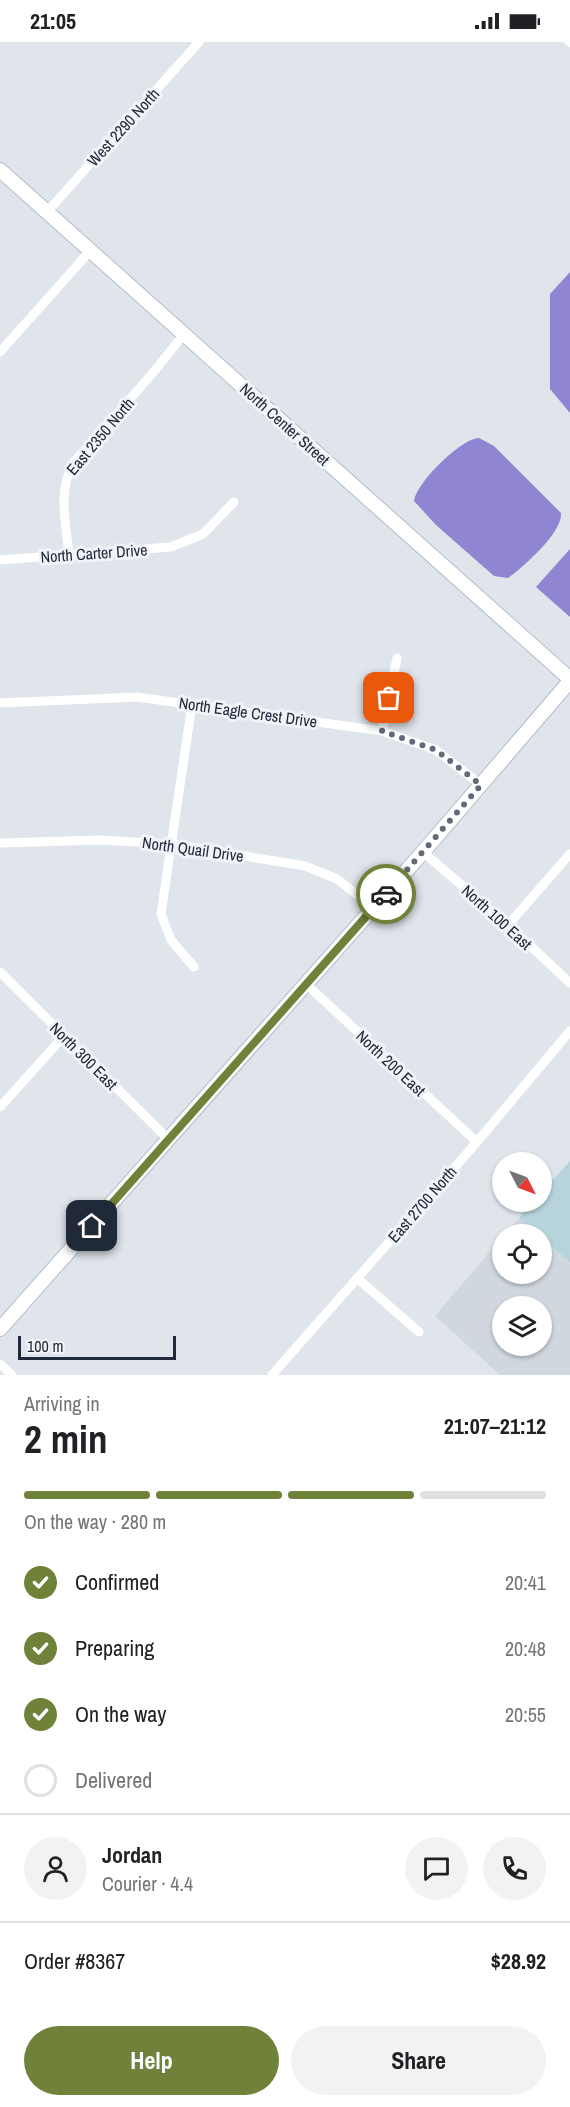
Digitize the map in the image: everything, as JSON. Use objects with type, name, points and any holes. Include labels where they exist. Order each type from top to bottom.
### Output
[{"type":"street","name":"West 2290 North","points":[[47,212],[199,42]]},
{"type":"street","name":"North Center Street","points":[[0,170],[570,680]]},
{"type":"street","points":[[0,352],[90,251]]},
{"type":"street","name":"East 2350 North","points":[[69,555],[63,494],[65,477],[74,462],[152,374],[184,334]]},
{"type":"street","name":"North Carter Drive","points":[[0,560],[171,547],[188,542],[215,523],[234,502]]},
{"type":"street","points":[[382,731],[398,658]]},
{"type":"street","points":[[0,1329],[374,908],[570,680]]},
{"type":"street","name":"North Eagle Crest Drive","points":[[0,703],[122,696],[382,731],[436,750],[481,785]]},
{"type":"street","points":[[192,705],[161,914],[171,940],[194,967]]},
{"type":"street","name":"North Quail Drive","points":[[0,843],[99,840],[171,844],[314,869],[337,879],[374,908]]},
{"type":"street","name":"North 100 East","points":[[423,852],[508,925],[570,983]]},
{"type":"street","points":[[508,925],[570,854]]},
{"type":"street","name":"North 300 East","points":[[0,972],[168,1139]]},
{"type":"street","name":"North 200 East","points":[[306,984],[477,1142]]},
{"type":"street","name":"East 2700 North","points":[[272,1375],[477,1142],[570,1031]]},
{"type":"street","points":[[0,1107],[64,1036]]},
{"type":"street","points":[[357,1278],[419,1332]]},
{"type":"street","points":[[0,1364],[12,1375]]},
{"type":"lane","points":[[566,42],[570,45]]},
{"type":"shaded area","points":[[570,272],[570,413],[550,389],[550,294]]},
{"type":"shaded area","points":[[479,438],[494,446],[561,513],[556,530],[549,539],[532,558],[508,578],[494,576],[436,525],[414,501],[422,484],[440,463],[461,446]]},
{"type":"shaded area","points":[[570,549],[570,617],[536,587]]},
{"type":"shaded area","points":[[570,1161],[570,1263],[552,1247],[552,1224],[526,1224],[519,1218],[524,1212],[552,1212],[552,1181]]},
{"type":"shaded area","points":[[519,1218],[526,1224],[514,1224]]},
{"type":"shaded area","points":[[552,1247],[570,1264],[570,1375],[500,1375],[435,1316],[492,1249],[492,1284],[552,1284]]},
{"type":"way so far","points":[[386,894],[481,785],[436,750],[382,731],[389,698]]},
{"type":"route","points":[[92,1226],[386,894]]}]
